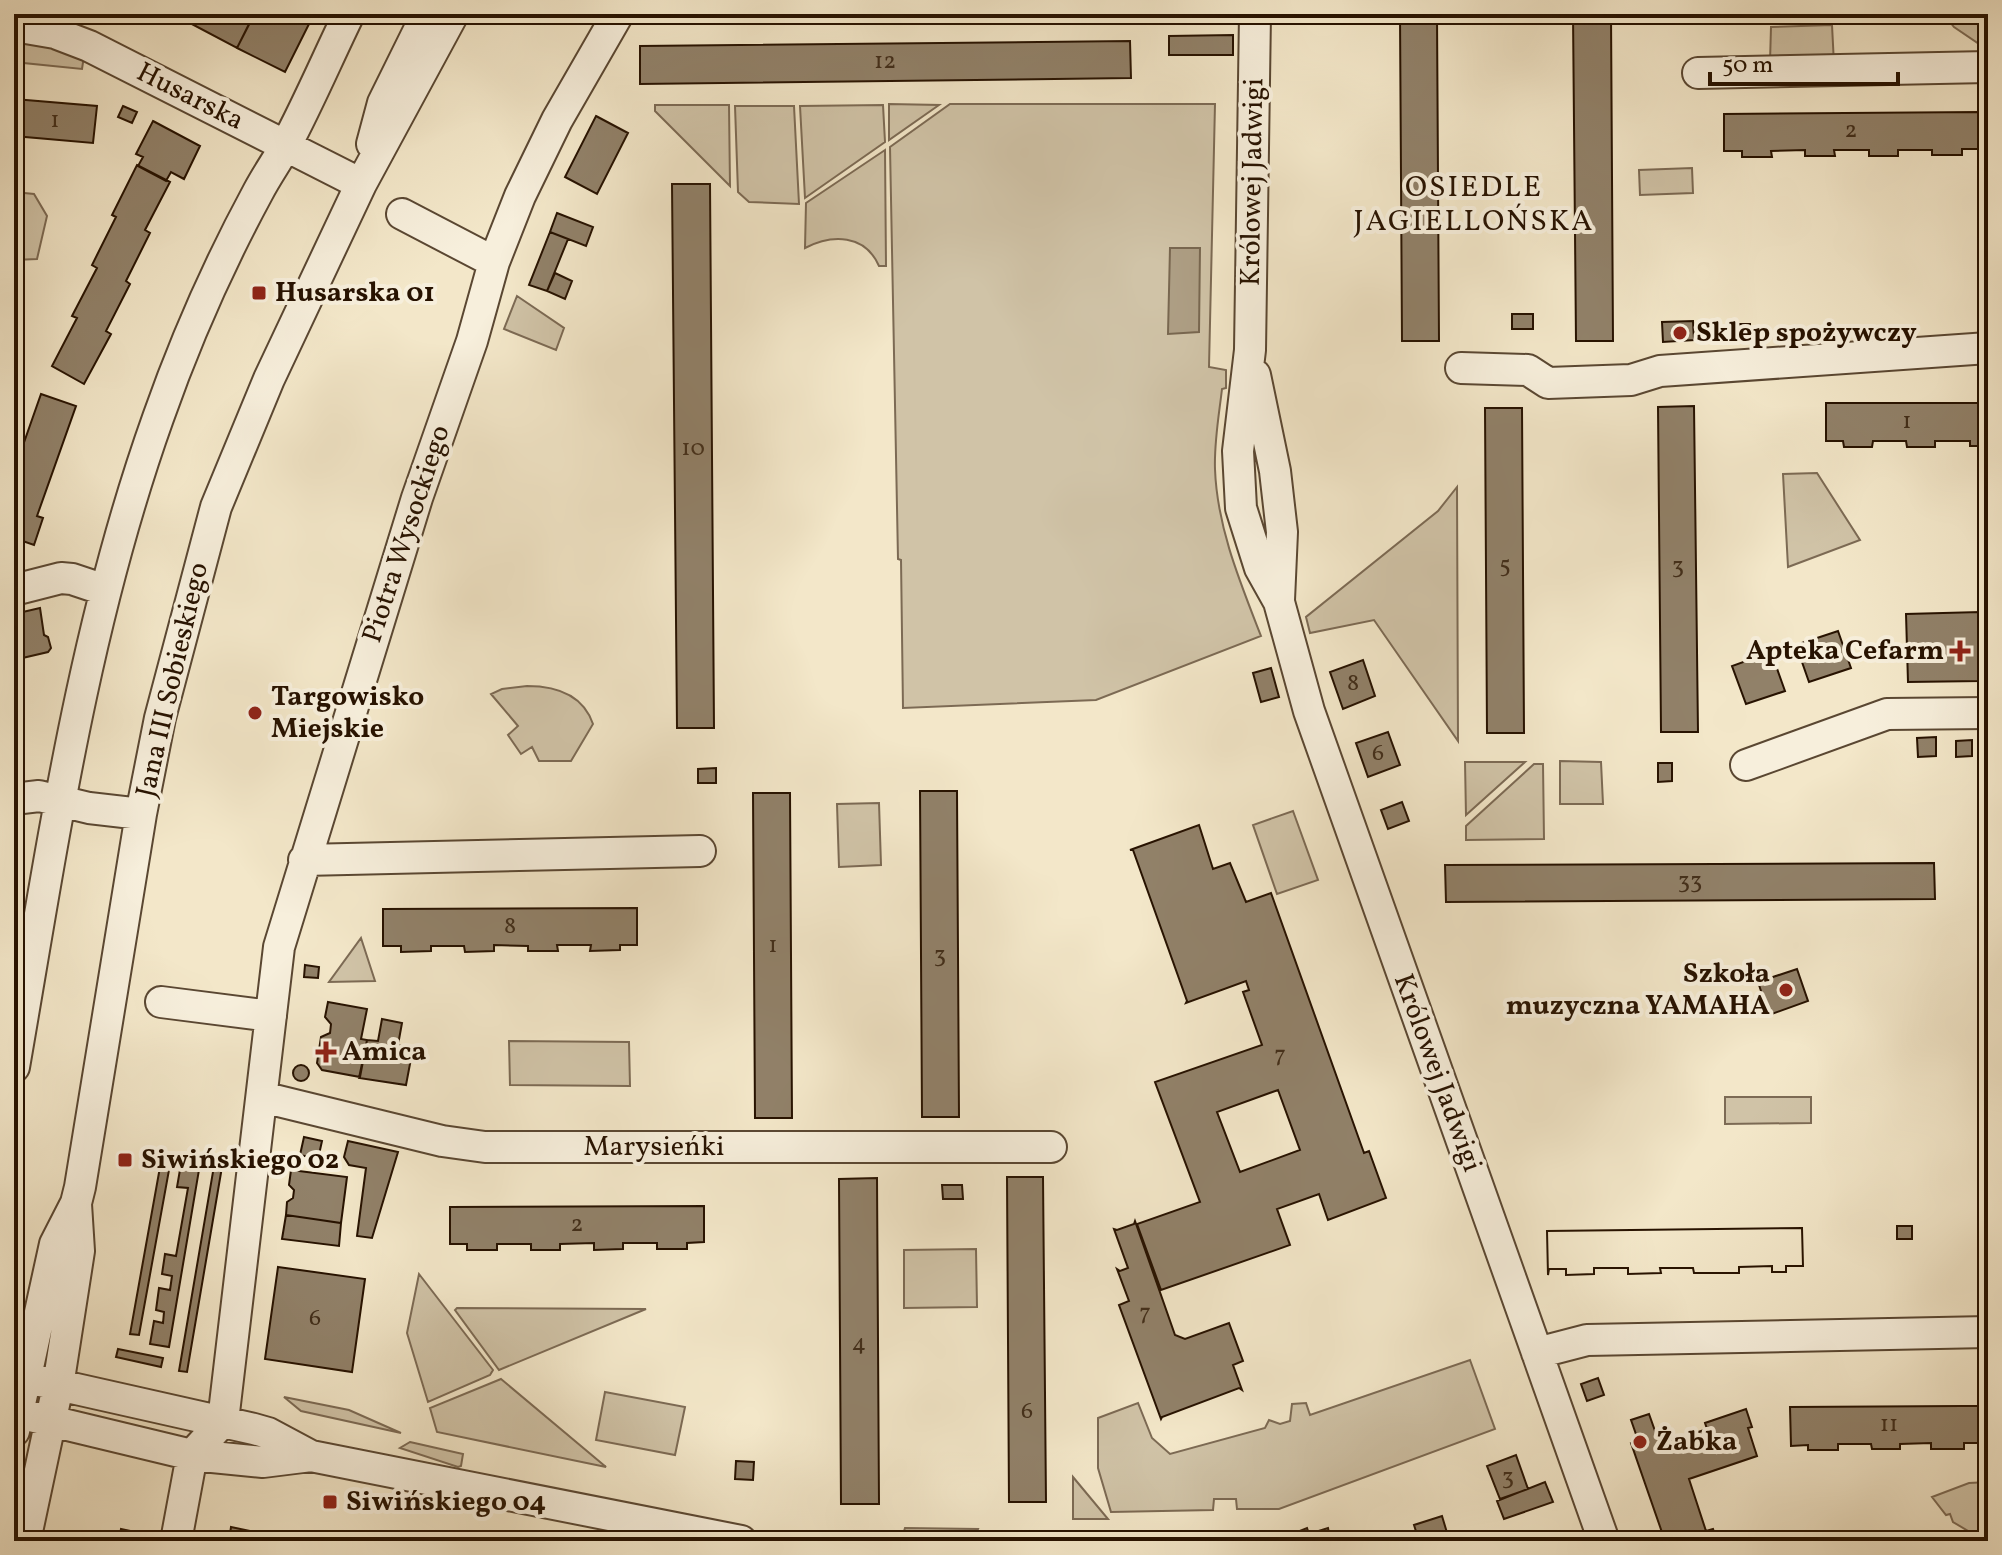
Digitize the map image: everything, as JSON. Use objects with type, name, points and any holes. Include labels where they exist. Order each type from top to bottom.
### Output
[{"type":"street","points":[[14,1067],[80,689],[105,590],[158,418],[192,330],[258,191],[285,145],[349,14]]},
{"type":"street","name":"Jana III Sobieskiego","points":[[361,184],[383,103],[427,14]]},
{"type":"street","name":"Jana III Sobieskiego","points":[[25,1541],[58,1386],[79,1251],[76,1203],[141,814],[160,718],[216,507],[269,379],[361,184],[453,14]]},
{"type":"street","name":"Piotra Wysockiego","points":[[223,1421],[279,947],[417,498],[472,341],[490,315],[494,262],[520,196],[551,133],[618,14]]},
{"type":"street","name":"Królowej Jadwigi","points":[[1255,14],[1250,350],[1275,471],[1280,517],[1279,602],[1309,711],[1604,1541]]},
{"type":"street","name":"Husarska","points":[[14,26],[55,33],[89,46],[361,184]]},
{"type":"street","points":[[1698,73],[1988,67]]},
{"type":"street","points":[[402,214],[494,262]]},
{"type":"street","points":[[1461,368],[1528,370],[1548,383],[1631,380],[1660,371],[1988,348]]},
{"type":"street","points":[[14,590],[61,578],[105,590]]},
{"type":"street","points":[[1746,765],[1887,714],[1988,713]]},
{"type":"street","points":[[14,799],[33,795],[141,814]]},
{"type":"street","points":[[304,860],[700,851]]},
{"type":"street","points":[[161,1002],[271,1016]]},
{"type":"street","name":"Marysieńki","points":[[262,1097],[442,1141],[485,1147],[1051,1147]]},
{"type":"street","name":"Jana III Sobieskiego","points":[[15,1419],[20,1377],[55,1244],[76,1203]]},
{"type":"street","points":[[1537,1353],[1587,1340],[1988,1332]]},
{"type":"street","points":[[20,1377],[268,1433],[311,1456],[741,1541]]},
{"type":"street","points":[[15,1419],[49,1421],[192,1455],[263,1462],[311,1456]]},
{"type":"street","points":[[176,1541],[192,1455],[223,1421]]},
{"type":"shaded area","points":[[1948,14],[1988,14],[1988,50],[1954,27],[1946,17]]},
{"type":"shaded area","points":[[1832,25],[1834,64],[1770,62],[1771,27]]},
{"type":"shaded area","points":[[14,36],[84,56],[82,69],[14,62]]},
{"type":"shaded area","points":[[889,104],[939,105],[889,140]]},
{"type":"shaded area","points":[[950,104],[1215,104],[1209,367],[1226,370],[1226,388],[1222,389],[1215,469],[1220,512],[1231,554],[1261,636],[1096,700],[903,708],[890,147]]},
{"type":"shaded area","points":[[655,105],[729,105],[730,186],[655,111]]},
{"type":"shaded area","points":[[883,105],[885,142],[805,198],[800,106]]},
{"type":"shaded area","points":[[735,106],[794,106],[799,204],[749,202],[738,192]]},
{"type":"shaded area","points":[[885,150],[886,266],[879,266],[865,248],[847,240],[826,240],[805,248],[806,203]]},
{"type":"shaded area","points":[[1692,168],[1693,193],[1640,195],[1639,170]]},
{"type":"shaded area","points":[[14,192],[34,194],[47,216],[37,259],[14,260]]},
{"type":"shaded area","points":[[1170,248],[1200,248],[1199,332],[1168,334]]},
{"type":"shaded area","points":[[517,296],[564,328],[556,350],[504,329]]},
{"type":"shaded area","points":[[1817,473],[1860,540],[1788,567],[1783,474]]},
{"type":"shaded area","points":[[1457,487],[1458,741],[1374,620],[1310,633],[1306,617],[1438,511]]},
{"type":"shaded area","points":[[527,686],[567,694],[588,714],[593,724],[571,761],[539,761],[532,747],[521,754],[508,735],[518,726],[491,694],[502,689]]},
{"type":"shaded area","points":[[1560,761],[1601,762],[1603,804],[1560,804]]},
{"type":"shaded area","points":[[1465,762],[1525,762],[1466,815]]},
{"type":"shaded area","points":[[1534,764],[1543,764],[1544,839],[1466,840],[1466,826]]},
{"type":"shaded area","points":[[879,803],[881,865],[839,867],[837,804]]},
{"type":"shaded area","points":[[1293,811],[1318,880],[1277,894],[1253,825]]},
{"type":"shaded area","points":[[361,938],[375,981],[329,982]]},
{"type":"shaded area","points":[[509,1041],[629,1042],[630,1086],[510,1085]]},
{"type":"shaded area","points":[[1725,1097],[1811,1097],[1811,1123],[1725,1124]]},
{"type":"shaded area","points":[[976,1249],[977,1307],[904,1308],[904,1250]]},
{"type":"shaded area","points":[[419,1274],[493,1370],[490,1375],[428,1402],[407,1333]]},
{"type":"shaded area","points":[[646,1309],[499,1370],[455,1310]]},
{"type":"shaded area","points":[[1470,1360],[1495,1429],[1279,1509],[1237,1509],[1236,1499],[1214,1499],[1213,1510],[1111,1512],[1098,1468],[1098,1418],[1138,1403],[1152,1438],[1170,1454],[1265,1428],[1269,1420],[1280,1424],[1290,1421],[1292,1404],[1306,1403],[1310,1415]]},
{"type":"shaded area","points":[[501,1379],[606,1467],[437,1432],[430,1408]]},
{"type":"shaded area","points":[[605,1392],[685,1407],[675,1455],[596,1440]]},
{"type":"shaded area","points":[[284,1397],[349,1410],[401,1433],[301,1411]]},
{"type":"shaded area","points":[[410,1442],[463,1454],[461,1466],[400,1448]]},
{"type":"shaded area","points":[[1073,1477],[1108,1519],[1073,1519]]},
{"type":"shaded area","points":[[1988,1482],[1988,1541],[1985,1541],[1953,1522],[1950,1514],[1946,1515],[1932,1497],[1969,1483]]},
{"type":"shaded area","points":[[905,1528],[978,1529],[973,1541],[901,1541]]},
{"type":"building","points":[[192,14],[254,15],[237,48],[188,22]]},
{"type":"building","points":[[254,14],[314,14],[285,72],[237,48]]},
{"type":"building","points":[[1573,14],[1611,14],[1613,341],[1576,341]]},
{"type":"building","points":[[1400,15],[1437,15],[1439,341],[1402,341]]},
{"type":"building","points":[[1233,35],[1233,55],[1169,55],[1169,36]]},
{"type":"building","points":[[1130,41],[1131,78],[640,84],[640,46]]},
{"type":"building","points":[[14,99],[97,106],[93,143],[14,136]]},
{"type":"building","points":[[123,106],[137,112],[132,123],[118,117]]},
{"type":"building","points":[[1979,112],[1979,149],[1962,149],[1962,155],[1932,155],[1932,150],[1898,150],[1898,156],[1869,156],[1869,150],[1834,150],[1835,156],[1805,156],[1805,150],[1771,151],[1772,157],[1742,157],[1742,151],[1724,151],[1724,114]]},
{"type":"building","points":[[596,116],[628,133],[597,194],[565,177]]},
{"type":"building","points":[[153,121],[200,146],[184,179],[171,172],[166,181],[138,166],[143,157],[136,154]]},
{"type":"building","points":[[137,165],[170,182],[145,230],[150,233],[126,281],[130,284],[106,331],[111,334],[84,384],[52,366],[77,318],[72,316],[97,268],[92,265]]},
{"type":"building","points":[[672,184],[710,184],[714,728],[677,728]]},
{"type":"building","points":[[557,213],[593,227],[586,246],[550,232]]},
{"type":"building","points":[[550,232],[568,239],[547,291],[529,285]]},
{"type":"building","points":[[555,273],[572,281],[565,299],[547,291]]},
{"type":"building","points":[[1512,314],[1533,314],[1533,329],[1512,329]]},
{"type":"building","points":[[1693,321],[1694,340],[1663,342],[1662,322]]},
{"type":"building","points":[[1732,324],[1750,324],[1750,342],[1731,342]]},
{"type":"building","points":[[41,394],[76,406],[37,516],[43,518],[34,545],[14,538],[14,471]]},
{"type":"building","points":[[1826,403],[1988,403],[1988,446],[1970,446],[1970,441],[1935,441],[1935,447],[1907,447],[1906,441],[1873,441],[1872,447],[1844,447],[1843,441],[1826,441]]},
{"type":"building","points":[[1694,406],[1698,732],[1661,732],[1658,407]]},
{"type":"building","points":[[1485,408],[1522,408],[1524,733],[1487,733]]},
{"type":"building","points":[[40,608],[44,635],[48,637],[51,648],[48,652],[14,660],[14,614]]},
{"type":"building","points":[[1980,612],[1981,681],[1908,682],[1906,614]]},
{"type":"building","points":[[1838,631],[1851,668],[1809,682],[1796,645]]},
{"type":"building","points":[[1771,652],[1785,691],[1746,704],[1732,666]]},
{"type":"building","points":[[1363,660],[1375,696],[1343,709],[1330,672]]},
{"type":"building","points":[[1271,668],[1279,697],[1261,702],[1253,673]]},
{"type":"building","points":[[1388,732],[1400,765],[1368,777],[1356,743]]},
{"type":"building","points":[[1936,737],[1936,756],[1918,757],[1917,738]]},
{"type":"building","points":[[1972,740],[1972,756],[1956,757],[1956,741]]},
{"type":"building","points":[[1658,763],[1672,763],[1672,781],[1658,782]]},
{"type":"building","points":[[716,768],[716,783],[698,783],[698,769]]},
{"type":"building","points":[[920,791],[957,791],[959,1117],[922,1117]]},
{"type":"building","points":[[753,793],[790,793],[792,1118],[755,1118]]},
{"type":"building","points":[[1402,802],[1409,821],[1388,829],[1381,810]]},
{"type":"building","points":[[1199,825],[1213,869],[1230,863],[1246,902],[1271,893],[1364,1153],[1369,1151],[1386,1198],[1328,1220],[1319,1194],[1277,1209],[1290,1245],[1161,1290],[1137,1224],[1200,1202],[1155,1082],[1262,1045],[1243,992],[1249,990],[1246,981],[1186,1003],[1133,850],[1130,850]],"holes":[[[1278,1090],[1300,1150],[1240,1172],[1217,1112]]]},
{"type":"building","points":[[1934,863],[1935,899],[1446,902],[1445,865]]},
{"type":"building","points":[[637,908],[637,945],[620,945],[620,950],[590,951],[591,945],[557,945],[558,951],[528,951],[528,946],[494,945],[494,951],[465,952],[464,946],[431,946],[431,951],[401,952],[401,946],[383,946],[383,909]]},
{"type":"building","points":[[305,965],[319,967],[318,978],[304,977]]},
{"type":"building","points":[[1797,969],[1808,1001],[1769,1015],[1758,982]]},
{"type":"building","points":[[328,1002],[367,1009],[361,1039],[367,1040],[360,1077],[322,1070],[317,1063],[321,1037],[330,1033],[331,1024],[325,1017]]},
{"type":"building","points":[[382,1019],[402,1023],[398,1045],[413,1048],[406,1085],[359,1078],[367,1040],[378,1041]]},
{"type":"building","points":[[301,1065],[309,1073],[301,1081],[293,1073]]},
{"type":"building","points":[[304,1137],[322,1141],[318,1159],[300,1155]]},
{"type":"building","points":[[348,1141],[398,1152],[372,1238],[357,1236],[366,1168],[349,1165],[344,1157]]},
{"type":"building","points":[[215,1160],[223,1161],[187,1372],[179,1371]]},
{"type":"building","points":[[191,1163],[200,1164],[169,1347],[150,1344],[154,1321],[163,1323],[164,1312],[156,1310],[159,1288],[170,1290],[172,1276],[162,1274],[165,1254],[176,1256],[188,1188],[177,1187],[181,1164],[191,1166]]},
{"type":"building","points":[[160,1167],[169,1170],[139,1335],[130,1334]]},
{"type":"building","points":[[291,1170],[347,1177],[341,1223],[286,1215],[287,1202],[293,1198],[294,1190],[289,1185]]},
{"type":"building","points":[[1007,1177],[1043,1177],[1046,1502],[1009,1502]]},
{"type":"building","points":[[877,1178],[879,1504],[841,1504],[839,1179]]},
{"type":"building","points":[[942,1185],[962,1185],[963,1199],[943,1199]]},
{"type":"building","points":[[704,1206],[704,1242],[687,1243],[687,1249],[657,1249],[657,1243],[623,1243],[623,1249],[594,1250],[594,1243],[560,1244],[560,1250],[531,1250],[531,1244],[497,1244],[497,1250],[467,1250],[467,1244],[450,1244],[450,1207]]},
{"type":"building","points":[[286,1215],[341,1223],[339,1246],[282,1239]]},
{"type":"building","points":[[1135,1221],[1175,1335],[1185,1339],[1229,1323],[1243,1361],[1233,1365],[1242,1390],[1239,1388],[1161,1419],[1119,1305],[1129,1301],[1117,1269],[1128,1268],[1114,1229],[1134,1224]]},
{"type":"building","points":[[1897,1226],[1912,1226],[1912,1239],[1897,1239]]},
{"type":"building","points":[[1802,1228],[1803,1266],[1786,1266],[1786,1272],[1772,1272],[1772,1266],[1739,1267],[1739,1273],[1694,1273],[1693,1268],[1660,1268],[1661,1273],[1628,1274],[1628,1268],[1594,1268],[1594,1274],[1566,1275],[1566,1269],[1549,1269],[1548,1275],[1547,1231]]},
{"type":"building","points":[[1802,1228],[1803,1266],[1786,1266],[1786,1272],[1772,1272],[1772,1266],[1739,1267],[1739,1273],[1694,1273],[1693,1268],[1660,1268],[1661,1273],[1628,1274],[1628,1268],[1594,1268],[1594,1274],[1566,1275],[1566,1269],[1549,1269],[1548,1275],[1547,1231]]},
{"type":"building","points":[[278,1267],[365,1279],[352,1372],[265,1359]]},
{"type":"building","points":[[118,1349],[163,1358],[161,1367],[116,1357]]},
{"type":"building","points":[[1598,1378],[1604,1395],[1587,1401],[1581,1384]]},
{"type":"building","points":[[1988,1406],[1988,1443],[1964,1443],[1964,1449],[1931,1449],[1931,1443],[1900,1444],[1900,1449],[1872,1449],[1871,1444],[1838,1444],[1838,1450],[1808,1450],[1808,1445],[1791,1446],[1790,1407]]},
{"type":"building","points":[[1746,1409],[1757,1456],[1689,1479],[1706,1531],[1713,1529],[1717,1541],[1665,1541],[1631,1443],[1638,1440],[1631,1420],[1649,1414],[1660,1445],[1707,1429],[1705,1423]]},
{"type":"building","points":[[1516,1455],[1528,1489],[1500,1499],[1487,1466]]},
{"type":"building","points":[[736,1461],[754,1462],[753,1480],[735,1479]]},
{"type":"building","points":[[1545,1482],[1553,1502],[1504,1519],[1497,1501]]},
{"type":"building","points":[[1442,1516],[1448,1536],[1419,1541],[1414,1525]]},
{"type":"building","points":[[231,1527],[279,1537],[278,1541],[229,1541]]},
{"type":"building","points":[[1307,1528],[1309,1534],[1328,1528],[1329,1533],[1334,1532],[1337,1541],[1291,1541],[1299,1538],[1297,1532]]},
{"type":"building","points":[[121,1529],[140,1533],[138,1541],[119,1541]]},
{"type":"place","name":"Husarska 01","points":[[259,293]]},
{"type":"place","name":"Sklep spożywczy","points":[[1680,333]]},
{"type":"place","name":"Apteka Cefarm","points":[[1960,651]]},
{"type":"place","name":"Targowisko Miejskie","points":[[255,713]]},
{"type":"place","name":"Szkoła muzyczna YAMAHA","points":[[1786,990]]},
{"type":"place","name":"Amica","points":[[326,1052]]},
{"type":"place","name":"Siwińskiego 02","points":[[125,1160]]},
{"type":"place","name":"Żabka","points":[[1640,1442]]},
{"type":"place","name":"Siwińskiego 04","points":[[330,1502]]},
{"type":"district","name":"OSIEDLE JAGIELLOŃSKA","points":[[1474,205]]}]
